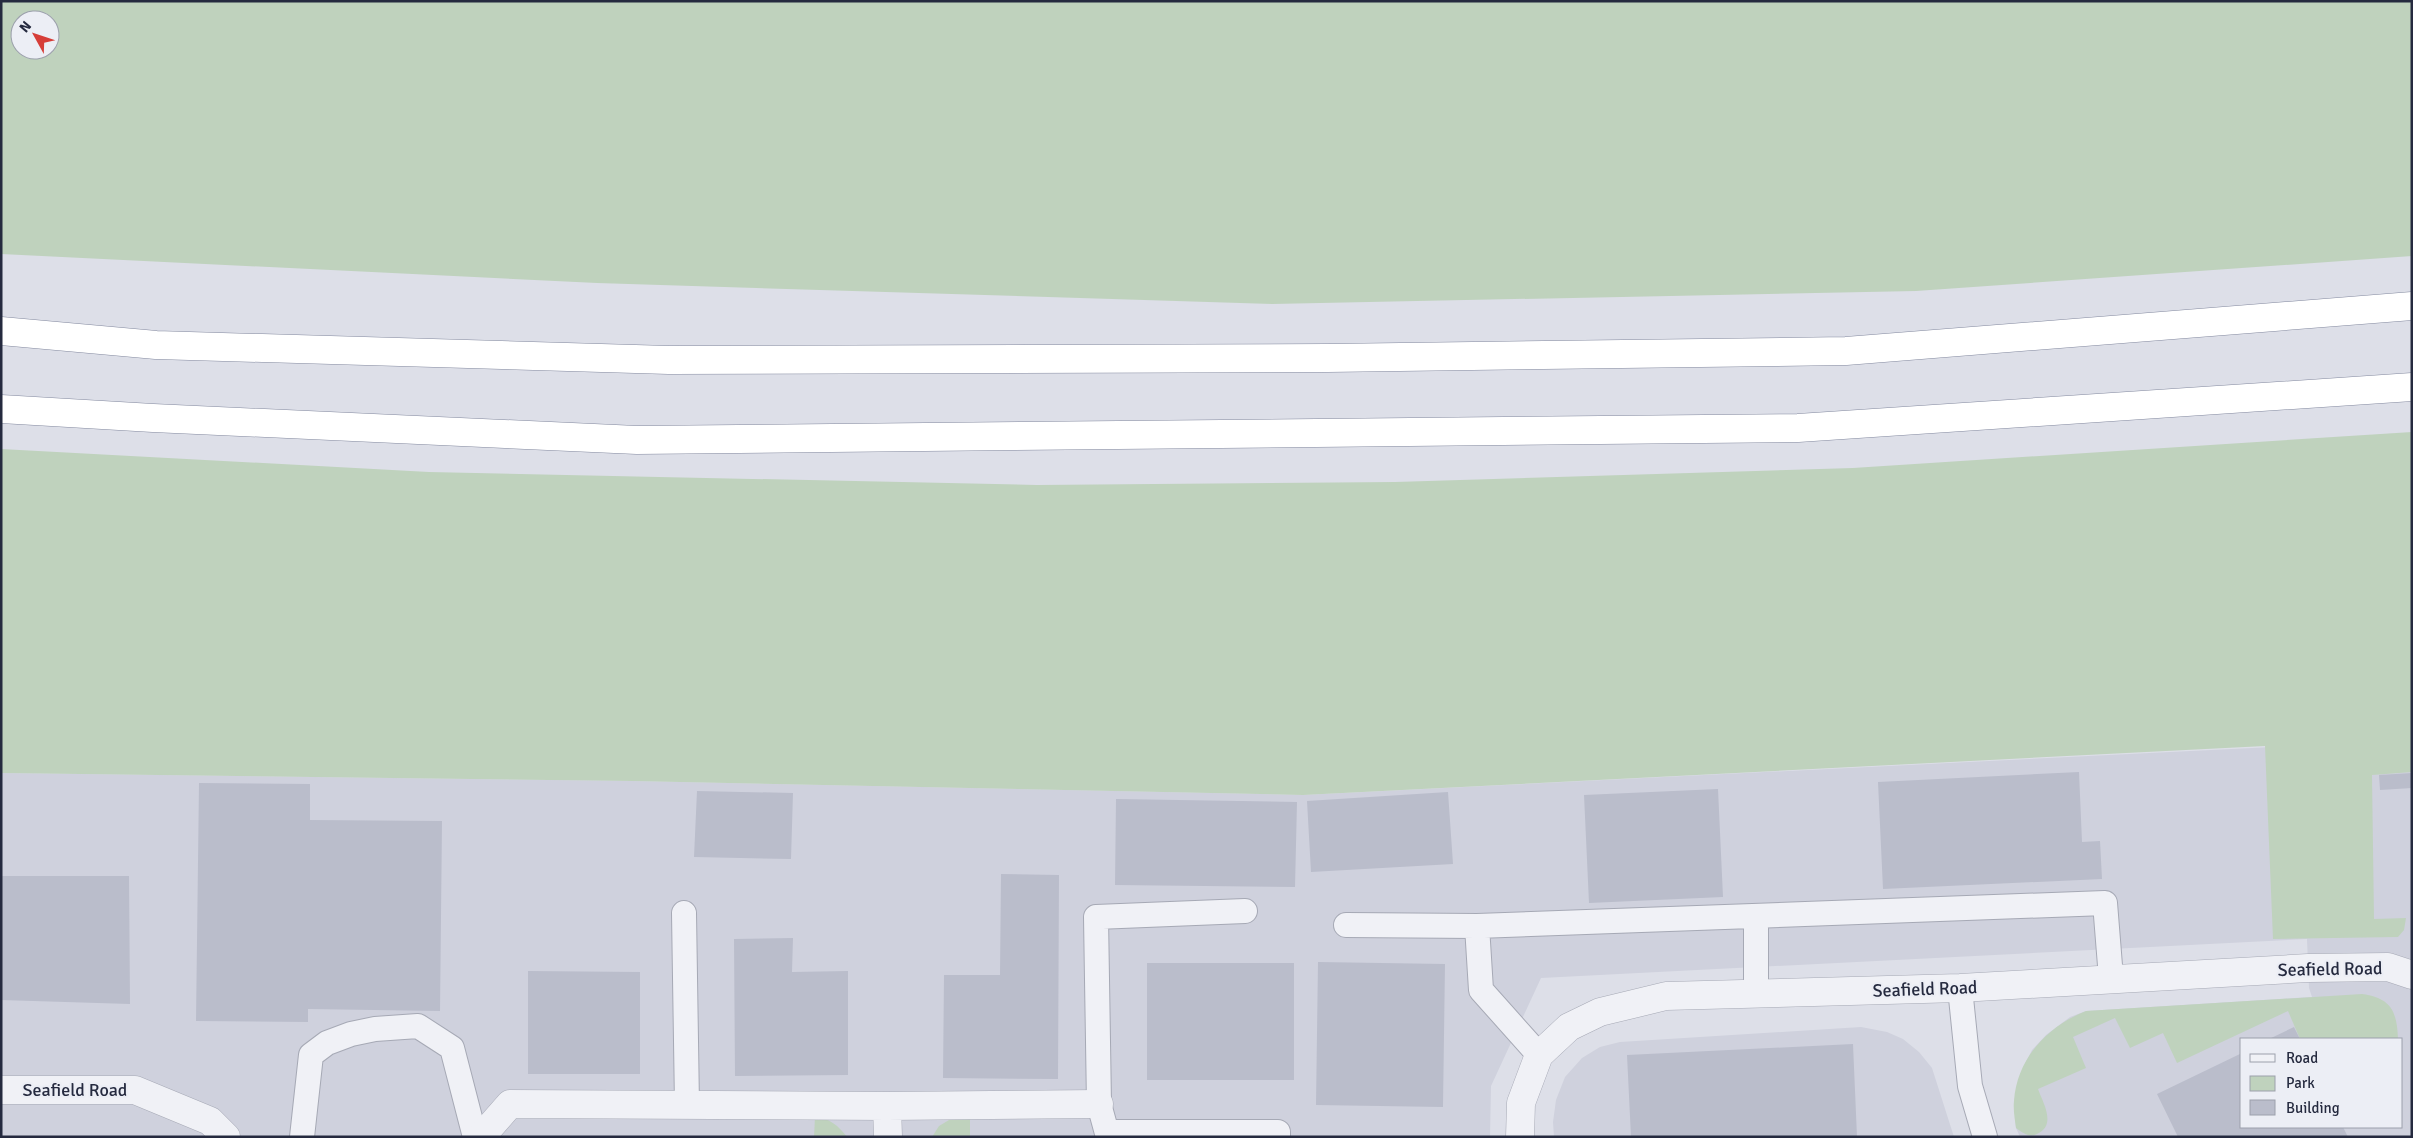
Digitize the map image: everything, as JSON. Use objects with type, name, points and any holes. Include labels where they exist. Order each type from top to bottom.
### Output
[{"type":"highway","points":[[1,331],[156,345],[669,360],[1328,358],[1846,351],[2412,306]]},
{"type":"highway","points":[[1,409],[162,419],[637,440],[1798,428],[2412,387]]},
{"type":"street","name":"Seafield Road","points":[[1520,1137],[1521,1102],[1539,1055],[1568,1027],[1600,1012],[1666,996],[1960,988],[2308,968],[2388,968],[2412,975]]},
{"type":"street","name":"Seafield Road","points":[[1,1090],[135,1090],[210,1121],[226,1137]]},
{"type":"street","points":[[481,1137],[510,1104],[887,1106],[1099,1104]]},
{"type":"street","points":[[887,1106],[888,1137]]},
{"type":"lane","points":[[1346,924],[1477,926],[2105,903],[2111,978]]},
{"type":"lane","points":[[1245,911],[1096,917],[1099,1104],[1108,1134],[1278,1132],[1278,1137]]},
{"type":"lane","points":[[684,913],[688,1105]]},
{"type":"lane","points":[[1756,916],[1756,993]]},
{"type":"lane","points":[[1477,926],[1481,990],[1539,1055]]},
{"type":"lane","points":[[1960,988],[1970,1086],[1984,1137]]},
{"type":"lane","points":[[302,1137],[311,1055],[327,1042],[350,1034],[375,1029],[418,1026],[452,1048],[476,1137]]},
{"type":"shaded area","points":[[2412,740],[2412,1137],[2020,1137],[2016,1128],[2014,1101],[2022,1070],[2032,1050],[2046,1035],[2070,1017],[2086,1011],[2312,997],[2309,988],[2307,939],[1541,978],[1491,1086],[1490,1137],[1,1137],[1,773],[632,781],[1303,795]]},
{"type":"shaded area","points":[[1861,1027],[1887,1032],[1903,1039],[1919,1052],[1932,1068],[1954,1137],[1554,1137],[1553,1122],[1556,1100],[1565,1077],[1582,1058],[1600,1047],[1620,1042]]},
{"type":"green space","points":[[1,1],[2412,1],[2412,256],[1916,291],[1272,304],[597,283],[1,254]]},
{"type":"green space","points":[[2412,432],[2412,772],[2372,775],[2374,919],[2406,918],[2404,930],[2398,937],[2273,939],[2265,746],[1303,795],[632,781],[1,773],[1,449],[429,472],[1037,485],[1395,482],[1853,468]]},
{"type":"green space","points":[[2362,994],[2380,999],[2390,1007],[2396,1021],[2398,1038],[2300,1038],[2288,1011],[2177,1063],[2163,1033],[2130,1048],[2115,1018],[2073,1037],[2086,1068],[2038,1089],[2047,1113],[2046,1125],[2037,1134],[2026,1134],[2016,1128],[2014,1115],[2016,1085],[2021,1071],[2028,1058],[2047,1035],[2072,1017],[2086,1011]]},
{"type":"green space","points":[[815,1117],[833,1123],[847,1137],[814,1137]]},
{"type":"green space","points":[[954,1117],[970,1118],[970,1137],[932,1137],[939,1126]]},
{"type":"building","points":[[2079,772],[2082,842],[2100,841],[2102,879],[1883,889],[1878,782]]},
{"type":"building","points":[[2412,773],[2412,788],[2380,790],[2379,775]]},
{"type":"building","points":[[199,783],[310,784],[310,820],[442,821],[440,1011],[308,1009],[308,1022],[196,1021]]},
{"type":"building","points":[[1718,789],[1723,897],[1589,903],[1584,795]]},
{"type":"building","points":[[697,791],[793,793],[791,859],[694,857]]},
{"type":"building","points":[[1448,792],[1453,864],[1311,872],[1307,801]]},
{"type":"building","points":[[1116,799],[1297,802],[1295,887],[1115,885]]},
{"type":"building","points":[[1001,874],[1059,875],[1058,1079],[943,1078],[944,975],[1000,975]]},
{"type":"building","points":[[1,876],[129,876],[130,1004],[1,1000]]},
{"type":"building","points":[[793,938],[792,972],[848,971],[848,1075],[735,1076],[734,939]]},
{"type":"building","points":[[1318,962],[1445,964],[1443,1107],[1316,1105]]},
{"type":"building","points":[[1147,963],[1294,963],[1294,1080],[1147,1080]]},
{"type":"building","points":[[528,971],[640,972],[640,1074],[528,1074]]},
{"type":"building","points":[[2294,1027],[2300,1038],[2271,1038]]},
{"type":"building","points":[[1853,1044],[1857,1137],[1631,1137],[1627,1055]]},
{"type":"building","points":[[2240,1054],[2240,1128],[2344,1128],[2348,1137],[2178,1137],[2157,1094]]}]
